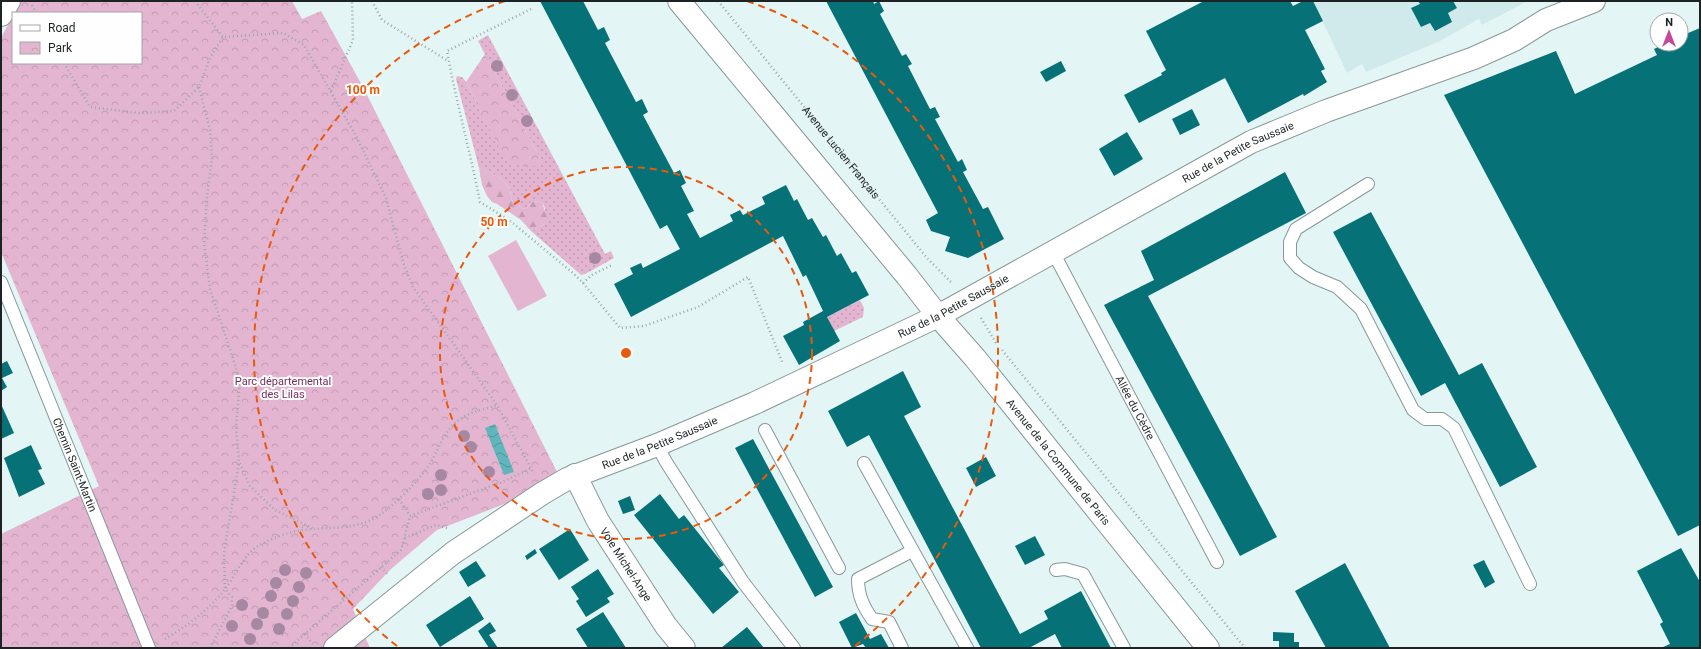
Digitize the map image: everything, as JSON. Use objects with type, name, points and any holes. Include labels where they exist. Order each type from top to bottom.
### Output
[{"type":"street","points":[[1,15],[9,1]]},
{"type":"street","name":"Avenue de la Commune de Paris","points":[[679,1],[907,276],[938,316],[975,358],[1208,648]]},
{"type":"street","name":"Rue de la Petite Saussaie","points":[[325,647],[453,554],[542,493],[575,475],[657,445],[755,404],[938,316],[1251,142],[1326,110],[1474,58],[1514,40],[1546,20],[1594,1]]},
{"type":"street","name":"Voie Michel-Ange","points":[[575,475],[598,521],[666,626],[684,648]]},
{"type":"lane","points":[[1368,184],[1296,229],[1290,242],[1290,258],[1299,268],[1313,278],[1337,287],[1361,309],[1413,410],[1425,419],[1442,419],[1454,428],[1530,584]]},
{"type":"lane","name":"Allée du Cèdre","points":[[1053,252],[1218,562]]},
{"type":"lane","name":"Chemin Saint-Martin","points":[[1,282],[149,648]]},
{"type":"lane","points":[[765,430],[839,568]]},
{"type":"lane","points":[[657,445],[666,462],[744,582],[794,648]]},
{"type":"lane","points":[[864,463],[967,648]]},
{"type":"lane","points":[[902,648],[889,622],[872,619],[864,608],[858,591],[858,579],[912,551]]},
{"type":"lane","points":[[1056,570],[1065,569],[1083,574],[1124,648]]},
{"type":"path","points":[[195,1],[223,37]]},
{"type":"path","points":[[331,91],[353,40],[352,1]]},
{"type":"path","points":[[372,1],[382,20],[449,61]]},
{"type":"path","name":"Avenue Lucien Français","points":[[718,1],[928,258],[968,299]]},
{"type":"path","points":[[531,9],[447,51],[480,202],[510,220],[583,283],[620,328],[644,326],[698,307],[748,277],[784,364]]},
{"type":"path","points":[[223,37],[283,33],[304,45],[356,136],[386,198],[403,262],[413,287],[498,405],[532,468],[534,475]]},
{"type":"path","points":[[65,64],[90,107],[139,113],[174,110],[199,87],[210,58],[223,37]]},
{"type":"path","points":[[199,87],[210,130],[212,158],[207,197],[204,243],[210,289],[240,380],[236,428],[239,462],[224,553],[225,589],[232,597],[232,606],[210,648]]},
{"type":"path","points":[[583,283],[592,275],[612,266]]},
{"type":"path","points":[[968,299],[996,342],[1245,648]]},
{"type":"path","points":[[162,641],[209,606],[225,589],[248,554],[257,546],[292,532],[351,525],[373,519],[417,481],[429,465],[445,435],[454,424],[471,413],[498,405]]},
{"type":"path","points":[[239,462],[250,486],[275,510],[314,530]]},
{"type":"path","points":[[410,516],[502,482],[532,468]]},
{"type":"path","points":[[290,648],[401,550],[410,516],[399,498]]},
{"type":"path","points":[[404,538],[436,525]]},
{"type":"path","points":[[305,634],[325,647]]},
{"type":"shaded area","points":[[1313,1],[1528,1],[1482,25],[1479,19],[1440,41],[1366,72],[1362,64],[1347,73]]},
{"type":"green space","name":"Parc départemental des Lilas","points":[[20,1],[292,1],[302,19],[321,11],[363,87],[559,476],[533,493],[437,530],[391,569],[353,609],[370,648],[1,648],[1,534],[99,486],[1,252],[1,38],[12,17],[12,64],[142,64],[142,12],[14,12]]},
{"type":"green space","points":[[488,35],[605,254],[611,251],[614,258],[585,274],[581,275],[531,231],[544,224],[545,208],[542,202],[532,201],[526,209],[521,208],[511,199],[510,191],[506,183],[499,177],[479,168],[456,79],[457,76],[462,77],[466,82],[506,160],[538,164],[540,158],[478,41]]},
{"type":"green space","points":[[485,54],[540,158],[538,164],[531,168],[506,161],[466,82]]},
{"type":"green space","points":[[479,168],[490,172],[506,183],[510,190],[511,199],[521,208],[526,209],[532,201],[542,202],[547,218],[544,224],[531,231],[521,220],[492,202],[487,196],[482,185]]},
{"type":"green space","points":[[516,240],[547,296],[518,311],[488,256]]},
{"type":"green space","points":[[860,300],[864,308],[863,317],[834,331],[827,317]]},
{"type":"water","points":[[495,424],[514,472],[504,475],[485,428]]},
{"type":"building","points":[[540,1],[583,1],[598,30],[604,27],[610,40],[605,43],[636,102],[642,99],[648,112],[643,115],[674,173],[680,170],[686,183],[681,186],[694,211],[687,214],[700,238],[733,221],[730,215],[740,210],[743,215],[765,204],[762,197],[786,185],[794,201],[797,199],[808,220],[812,218],[823,237],[826,235],[837,256],[841,253],[852,273],[856,271],[869,295],[827,317],[840,341],[799,365],[783,336],[804,325],[803,322],[823,311],[806,275],[803,277],[783,236],[631,317],[614,284],[633,274],[630,268],[641,263],[643,268],[680,249],[667,225],[660,229]]},
{"type":"building","points":[[826,1],[873,1],[874,4],[879,1],[884,11],[880,14],[902,56],[906,54],[912,64],[908,66],[930,109],[935,107],[940,117],[935,119],[958,162],[962,159],[967,170],[963,172],[983,209],[988,207],[1004,239],[968,258],[945,251],[950,237],[931,231],[926,220],[938,213]]},
{"type":"building","points":[[1204,1],[1290,1],[1293,6],[1303,1],[1313,1],[1323,21],[1305,30],[1325,69],[1321,71],[1327,82],[1304,96],[1303,94],[1248,123],[1225,78],[1139,123],[1124,95],[1162,75],[1161,73],[1166,70],[1146,31]]},
{"type":"building","points":[[1418,1],[1453,1],[1457,8],[1448,13],[1452,22],[1435,31],[1430,23],[1421,27],[1411,8],[1420,4]]},
{"type":"building","points":[[1700,28],[1700,525],[1678,536],[1444,95],[1556,51],[1575,94],[1657,55],[1656,52],[1689,52],[1689,33]]},
{"type":"building","points":[[1061,61],[1066,71],[1046,82],[1040,72]]},
{"type":"building","points":[[1192,109],[1200,125],[1180,135],[1172,119]]},
{"type":"building","points":[[1127,132],[1143,159],[1114,176],[1099,149]]},
{"type":"building","points":[[1285,172],[1306,213],[1148,296],[1277,537],[1240,556],[1104,305],[1154,280],[1141,251]]},
{"type":"building","points":[[1371,212],[1459,375],[1482,363],[1537,467],[1500,487],[1445,383],[1421,396],[1333,232]]},
{"type":"building","points":[[7,361],[13,373],[2,378],[7,387],[1,391],[1,364]]},
{"type":"building","points":[[903,371],[921,407],[904,416],[1020,634],[1048,619],[1044,611],[1081,591],[1111,648],[1062,648],[1055,634],[1029,648],[981,648],[869,435],[847,447],[828,411]]},
{"type":"building","points":[[1,404],[14,433],[1,439]]},
{"type":"building","points":[[753,439],[833,587],[815,597],[735,448]]},
{"type":"building","points":[[31,445],[42,469],[38,470],[45,484],[19,497],[4,458]]},
{"type":"building","points":[[986,457],[996,476],[976,487],[966,468]]},
{"type":"building","points":[[660,494],[679,519],[684,515],[724,565],[719,568],[739,592],[713,614],[634,515]]},
{"type":"building","points":[[630,496],[635,510],[623,514],[618,501]]},
{"type":"building","points":[[570,529],[589,560],[559,580],[539,549]]},
{"type":"building","points":[[1035,536],[1045,555],[1025,565],[1015,546]]},
{"type":"building","points":[[1681,548],[1700,582],[1700,648],[1661,648],[1670,644],[1660,624],[1663,622],[1637,571]]},
{"type":"building","points":[[535,549],[537,553],[527,560],[525,556]]},
{"type":"building","points":[[1484,560],[1495,582],[1485,588],[1473,565]]},
{"type":"building","points":[[476,561],[486,576],[468,587],[459,572]]},
{"type":"building","points":[[1345,563],[1390,648],[1326,648],[1295,591]]},
{"type":"building","points":[[598,569],[614,594],[607,598],[610,602],[586,617],[576,601],[579,599],[571,587]]},
{"type":"building","points":[[470,596],[484,619],[440,647],[426,625]]},
{"type":"building","points":[[603,612],[626,648],[588,648],[576,629]]},
{"type":"building","points":[[856,613],[870,639],[881,634],[889,648],[866,648],[863,644],[852,648],[839,622]]},
{"type":"building","points":[[490,622],[496,631],[489,635],[498,648],[489,648],[478,631]]},
{"type":"building","points":[[747,627],[764,648],[721,648]]},
{"type":"building","points":[[1273,632],[1294,633],[1294,642],[1299,642],[1299,648],[1279,648],[1279,641],[1273,641]]}]
